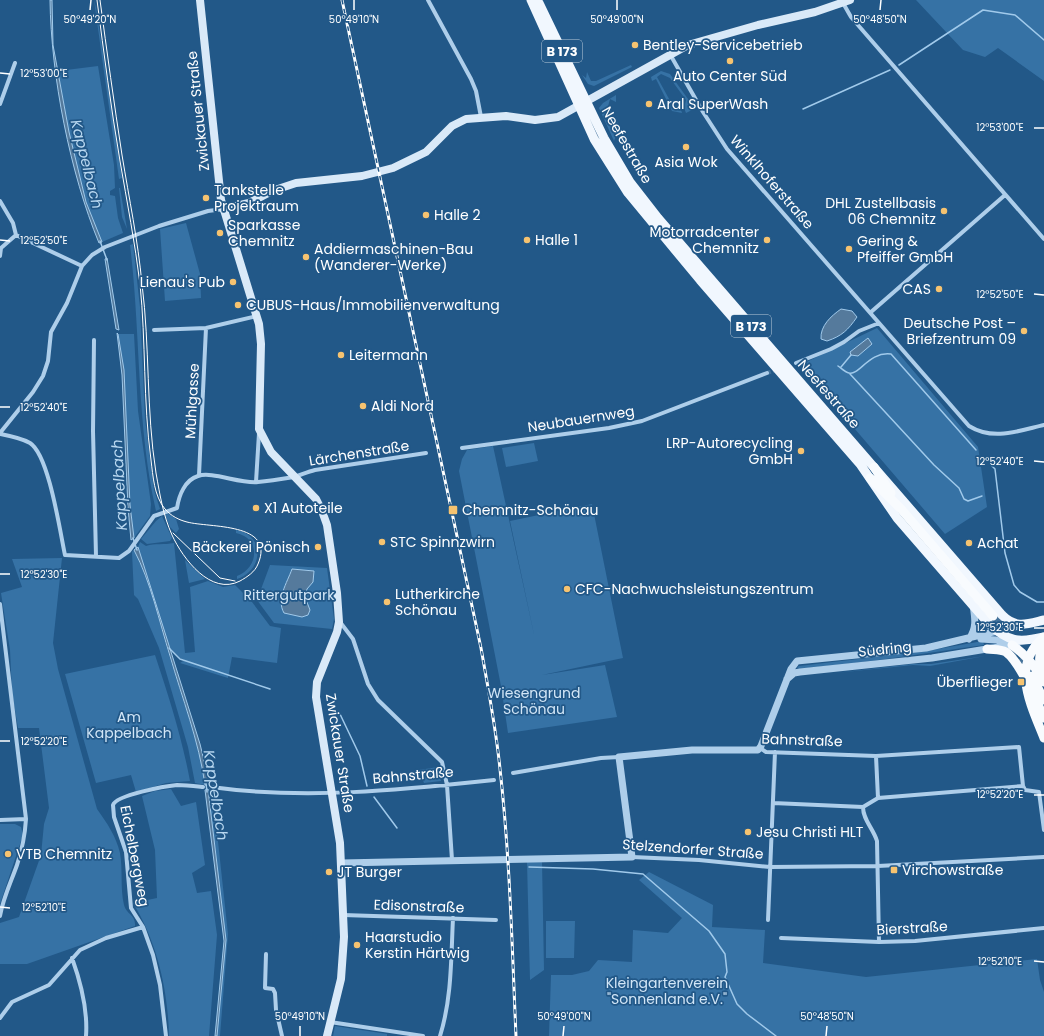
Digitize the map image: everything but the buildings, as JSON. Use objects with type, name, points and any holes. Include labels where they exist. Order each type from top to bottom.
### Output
[{"type":"highway","name":"Neefestraße","points":[[874,468],[901,509]]},
{"type":"highway","name":"Neefestraße","points":[[870,478],[901,509],[998,616]]},
{"type":"highway","points":[[1044,637],[1030,657],[1025,682],[1029,701],[1044,738]]},
{"type":"highway","points":[[1007,638],[1028,659],[1043,681]]},
{"type":"highway","points":[[1043,681],[1039,660],[1040,652],[1044,644]]},
{"type":"highway","points":[[987,650],[1005,652],[1014,661],[1030,688],[1044,718]]},
{"type":"highway","points":[[1032,676],[1044,700]]},
{"type":"main road","name":"Zwickauer Straße","points":[[200,0],[223,209],[257,316],[261,344],[259,429],[271,452],[296,476],[316,499],[324,518],[339,604],[340,622],[337,634],[317,682],[316,697],[333,794],[341,863],[344,937],[341,979],[326,1036]]},
{"type":"main road","name":"Neefestraße","points":[[531,0],[583,104],[630,182],[658,218],[874,468]]},
{"type":"main road","name":"Neefestraße","points":[[538,0],[583,104],[594,139],[628,193],[700,280],[860,464],[897,518],[973,605],[998,632],[1007,638]]},
{"type":"main road","points":[[223,209],[254,201],[287,185],[307,181],[362,176],[393,168],[426,152],[456,123],[466,119],[506,116],[541,120],[558,117],[688,45],[730,32],[846,2]]},
{"type":"main road","name":"B 173","points":[[874,468],[908,505],[998,616]]},
{"type":"main road","points":[[998,616],[1013,624],[1024,625]]},
{"type":"main road","name":"Südring","points":[[1024,625],[1044,620]]},
{"type":"main road","name":"Südring","points":[[1007,638],[1017,641],[1029,641],[1044,637]]},
{"type":"street","points":[[428,0],[471,79],[476,91],[481,117]]},
{"type":"street","points":[[846,2],[851,17],[1044,239]]},
{"type":"street","name":"Winklhoferstraße","points":[[670,56],[727,149],[871,312],[969,426],[978,432],[994,436],[1044,425]]},
{"type":"street","points":[[0,104],[15,63]]},
{"type":"street","points":[[871,312],[1005,195]]},
{"type":"street","points":[[0,202],[13,223],[16,235]]},
{"type":"street","points":[[200,475],[192,479],[180,494],[177,508],[154,516],[129,551],[120,558],[64,555],[51,487],[43,462],[31,444],[0,433],[33,392],[43,376],[48,361],[51,332],[67,303],[82,266],[92,255],[99,250],[163,225],[208,211],[223,209]]},
{"type":"street","points":[[16,235],[82,266]]},
{"type":"street","points":[[0,256],[1,248],[16,235]]},
{"type":"street","points":[[154,330],[206,328],[257,316]]},
{"type":"street","points":[[796,363],[831,349],[859,331],[879,322]]},
{"type":"street","name":"Mühlgasse","points":[[200,475],[207,336],[206,328]]},
{"type":"street","points":[[94,340],[93,431],[96,556]]},
{"type":"street","name":"Neubauernweg","points":[[462,448],[609,428],[642,421],[766,373]]},
{"type":"street","name":"Zwickauer Straße","points":[[256,482],[259,429]]},
{"type":"street","name":"Lärchenstraße","points":[[200,475],[212,475],[244,482],[256,482],[296,476],[316,470],[426,454]]},
{"type":"street","points":[[0,604],[26,819],[24,838],[17,865],[6,892],[0,916]]},
{"type":"street","points":[[969,639],[974,633],[976,624],[973,605]]},
{"type":"street","points":[[998,616],[1007,638]]},
{"type":"street","points":[[340,622],[354,644],[372,690],[384,705],[440,758],[448,785],[452,860]]},
{"type":"street","name":"Südring","points":[[787,679],[800,672],[932,658],[987,650],[1007,638],[1024,625]]},
{"type":"street","name":"Südring","points":[[760,748],[787,679],[794,664],[801,660],[926,648],[998,632]]},
{"type":"street","name":"Südring","points":[[969,639],[1007,638]]},
{"type":"street","name":"Bahnstraße","points":[[513,773],[601,758],[692,750],[754,751],[760,748],[766,752],[876,756],[1019,747],[1023,786]]},
{"type":"street","points":[[768,920],[775,752]]},
{"type":"street","points":[[876,756],[878,798]]},
{"type":"street","points":[[620,757],[632,857]]},
{"type":"street","name":"Bahnstraße","points":[[211,787],[244,792],[333,794],[494,780]]},
{"type":"street","name":"Eichelbergweg","points":[[166,1036],[160,986],[153,955],[143,927],[131,908],[126,852],[112,811],[114,801],[119,798],[163,787],[182,785],[203,787]]},
{"type":"street","points":[[773,803],[863,807],[878,798],[1023,786],[1025,790],[1039,792],[1044,830]]},
{"type":"street","points":[[863,807],[863,815],[874,832],[877,840],[880,942]]},
{"type":"street","points":[[0,820],[26,819]]},
{"type":"street","name":"Stelzendorfer Straße","points":[[341,863],[632,857],[699,860],[770,867],[878,866],[1044,857]]},
{"type":"street","name":"Edisonstraße","points":[[342,915],[496,920]]},
{"type":"street","points":[[440,1036],[449,993],[453,918]]},
{"type":"street","points":[[0,1018],[12,1002],[49,985],[80,950],[106,938],[143,927]]},
{"type":"street","name":"Bierstraße","points":[[781,938],[880,942],[946,938],[1044,928]]},
{"type":"street","points":[[266,954],[264,983],[265,988],[273,989],[275,993],[276,1010],[282,1036]]},
{"type":"street","points":[[72,958],[79,979],[84,1003],[86,1036]]},
{"type":"street","points":[[330,1022],[423,1036]]},
{"type":"green space","points":[[94,0],[122,178],[119,179]]},
{"type":"green space","points":[[916,0],[1044,0],[1044,81],[998,48],[985,57],[963,50]]},
{"type":"green space","points":[[631,65],[632,67],[594,86],[588,84],[582,75],[586,78],[587,72],[591,81],[596,81]]},
{"type":"green space","points":[[98,66],[114,165],[115,188],[110,191],[110,195],[115,196],[118,218],[123,233],[102,242],[86,202],[69,132],[58,71]]},
{"type":"green space","points":[[661,71],[670,74],[693,106],[692,110],[686,113],[684,108],[686,100],[670,78],[661,74],[657,77],[674,108],[681,110],[682,113],[672,111],[656,79],[652,81],[651,77]]},
{"type":"green space","points":[[616,95],[616,102],[610,99],[606,114],[615,119],[618,124],[618,131],[614,141],[599,108],[603,103]]},
{"type":"green space","points":[[120,188],[127,229],[122,217]]},
{"type":"green space","points":[[186,223],[200,274],[201,298],[165,301],[160,229]]},
{"type":"green space","points":[[133,244],[140,307],[145,419],[154,490],[160,509],[156,511],[145,445],[142,412],[130,245]]},
{"type":"green space","points":[[877,328],[978,447],[987,507],[945,534],[800,365]]},
{"type":"green space","points":[[118,334],[134,334],[138,411],[151,504],[150,516],[134,538],[130,505],[124,370]]},
{"type":"green space","points":[[534,443],[538,461],[506,467],[502,448]]},
{"type":"green space","name":"Wiesengrund Schönau","points":[[493,446],[535,639],[510,521],[592,504],[623,658],[542,675],[605,665],[617,717],[508,733],[501,686],[459,471],[462,459],[467,450]]},
{"type":"green space","points":[[168,513],[176,519],[179,529],[176,533],[170,527],[165,515]]},
{"type":"green space","points":[[162,516],[172,538],[170,541],[147,544],[141,539]]},
{"type":"green space","points":[[236,530],[245,533],[252,538],[258,553],[252,568],[246,575],[237,579],[237,576],[250,567],[254,553],[250,541],[244,536],[236,533]]},
{"type":"green space","points":[[140,542],[146,546],[174,543],[185,653],[195,652],[190,587],[208,581],[223,587],[235,585],[252,602],[270,626],[281,628],[277,663],[232,657],[228,678],[180,663],[185,660],[180,658],[169,647],[138,547]]},
{"type":"green space","points":[[134,550],[154,603],[199,753],[205,785],[195,783],[188,747],[159,648],[138,599],[134,595],[132,552]]},
{"type":"green space","points":[[62,558],[53,643],[58,669],[97,809],[111,830],[120,853],[124,905],[134,919],[135,926],[27,964],[0,964],[0,923],[19,917],[41,855],[44,824],[49,808],[39,728],[18,728],[12,692],[10,650],[1,593],[22,587],[12,559]]},
{"type":"green space","points":[[185,560],[205,579],[189,583]]},
{"type":"green space","name":"Rittergutpark","points":[[270,565],[327,568],[334,619],[332,629],[274,623],[257,600]]},
{"type":"green space","points":[[983,641],[984,645],[915,655],[799,669],[797,667],[926,651]]},
{"type":"green space","name":"Am Kappelbach","points":[[155,655],[175,718],[190,781],[166,783],[136,792],[131,775],[96,783],[65,674]]},
{"type":"green space","points":[[985,656],[930,666],[913,665],[835,673],[913,664],[931,664]]},
{"type":"green space","points":[[438,767],[441,781],[424,783],[419,770]]},
{"type":"green space","points":[[171,789],[181,806],[196,802],[205,865],[192,873],[197,893],[211,891],[217,935],[209,1036],[169,1036],[166,1001],[160,967],[149,934],[133,903],[157,898],[155,850],[142,796],[155,791]]},
{"type":"green space","points":[[208,789],[213,795],[228,934],[220,1036],[217,1036],[226,940]]},
{"type":"green space","name":"VTB Chemnitz","points":[[0,824],[15,824],[21,827],[23,835],[0,904]]},
{"type":"green space","points":[[542,861],[544,970],[530,980],[527,862]]},
{"type":"green space","name":"Kleingartenverein \"Sonnenland e.V.\"","points":[[649,872],[713,905],[712,927],[765,930],[763,963],[866,977],[1037,959],[1040,980],[1044,992],[1044,1036],[549,1036],[551,975],[572,975],[589,971],[598,960],[632,962],[633,930],[668,933],[682,918],[639,880]]},
{"type":"green space","points":[[546,921],[575,921],[574,958],[546,958]]},
{"type":"green space","points":[[335,1026],[387,1034],[387,1036],[333,1036]]},
{"type":"shaded area","points":[[50,0],[52,0],[53,45],[69,132],[86,202],[102,242],[99,243],[79,186],[64,124],[54,60],[51,29]]},
{"type":"shaded area","points":[[107,258],[119,330],[116,329],[105,259]]},
{"type":"shaded area","points":[[841,309],[852,311],[857,317],[848,329],[841,335],[827,341],[821,339],[824,326],[830,318]]},
{"type":"shaded area","points":[[117,333],[124,370],[130,505],[134,538],[131,540],[128,508],[122,375]]},
{"type":"shaded area","points":[[868,338],[872,344],[858,356],[851,355],[850,352]]},
{"type":"shaded area","points":[[138,547],[200,744],[210,785],[205,785],[199,752],[154,602],[140,562],[134,550]]},
{"type":"shaded area","points":[[292,569],[314,571],[313,582],[307,589],[305,597],[310,610],[308,615],[302,617],[284,613],[282,608],[281,602],[283,591]]},
{"type":"shaded area","points":[[208,789],[226,940],[217,1036],[215,1036],[224,941],[205,790]]},
{"type":"waterway","points":[[899,65],[983,10],[1015,15],[1044,40]]},
{"type":"waterway","points":[[803,109],[890,70]]},
{"type":"waterway","name":"Kappelbach","points":[[100,241],[107,260]]},
{"type":"waterway","points":[[838,366],[849,373],[853,373],[871,359],[883,354],[891,354],[976,450]]},
{"type":"waterway","points":[[841,367],[851,355]]},
{"type":"waterway","points":[[850,374],[934,465],[959,488],[964,499],[968,501],[982,496]]},
{"type":"waterway","points":[[991,465],[995,469],[1005,553],[1014,585],[1020,592],[1037,602],[1044,602]]},
{"type":"waterway","name":"Kappelbach","points":[[133,538],[137,550]]},
{"type":"waterway","points":[[169,648],[180,659],[270,689]]},
{"type":"waterway","points":[[339,712],[360,756],[367,786]]},
{"type":"waterway","name":"Kappelbach","points":[[206,783],[207,792]]},
{"type":"waterway","points":[[374,797],[397,828]]},
{"type":"waterway","points":[[529,867],[593,869],[643,874],[709,931],[725,954],[727,972],[725,977],[737,1004],[747,1014],[776,1036]]},
{"type":"tunnel","points":[[767,373],[778,369]]},
{"type":"tunnel","points":[[993,616],[1006,636]]},
{"type":"tunnel","points":[[1013,647],[1029,671]]},
{"type":"tram line","points":[[97,0],[120,161],[140,284],[148,438],[156,492],[161,504],[165,509],[181,520],[238,530],[249,534],[258,541],[261,550],[257,567],[245,578],[229,584],[219,584],[209,579],[199,573],[191,564],[183,554],[172,535],[166,520],[164,512],[162,505],[153,449],[149,402],[146,331],[140,268],[119,136],[100,0]]},
{"type":"tram line","points":[[173,533],[220,578],[235,581]]},
{"type":"railway","points":[[342,0],[481,648],[492,708],[506,835],[516,1036]]},
{"type":"place","name":"Bentley-Servicebetrieb","points":[[635,45]]},
{"type":"place","name":"Auto Center Süd","points":[[730,61]]},
{"type":"place","name":"Aral SuperWash","points":[[649,104]]},
{"type":"place","name":"Asia Wok","points":[[686,147]]},
{"type":"place","name":"Tankstelle Projektraum","points":[[206,198]]},
{"type":"place","name":"DHL Zustellbasis 06 Chemnitz","points":[[944,211]]},
{"type":"place","name":"Halle 2","points":[[426,215]]},
{"type":"place","name":"Sparkasse Chemnitz","points":[[220,233]]},
{"type":"place","name":"Halle 1","points":[[527,240]]},
{"type":"place","name":"Motorradcenter Chemnitz","points":[[767,240]]},
{"type":"place","name":"Gering & Pfeiffer GmbH","points":[[849,249]]},
{"type":"place","name":"Addiermaschinen-Bau (Wanderer-Werke)","points":[[306,257]]},
{"type":"place","name":"Lienau's Pub","points":[[233,282]]},
{"type":"place","name":"CAS","points":[[939,289]]},
{"type":"place","name":"CUBUS-Haus/Immobilienverwaltung","points":[[238,305]]},
{"type":"place","name":"Deutsche Post – Briefzentrum 09","points":[[1024,331]]},
{"type":"place","name":"Leitermann","points":[[341,355]]},
{"type":"place","name":"Aldi Nord","points":[[363,406]]},
{"type":"place","name":"LRP-Autorecycling GmbH","points":[[801,451]]},
{"type":"place","name":"X1 Autoteile","points":[[256,508]]},
{"type":"place","name":"Chemnitz-Schönau","points":[[453,510]]},
{"type":"place","name":"STC Spinnzwirn","points":[[382,542]]},
{"type":"place","name":"Achat","points":[[969,543]]},
{"type":"place","name":"Bäckerei Pönisch","points":[[318,547]]},
{"type":"place","name":"CFC-Nachwuchsleistungszentrum","points":[[567,589]]},
{"type":"place","name":"Lutherkirche Schönau","points":[[387,602]]},
{"type":"place","name":"Überflieger","points":[[1021,682]]},
{"type":"place","name":"Jesu Christi HLT","points":[[748,832]]},
{"type":"place","name":"VTB Chemnitz","points":[[8,854]]},
{"type":"place","name":"Virchowstraße","points":[[894,870]]},
{"type":"place","name":"JT Burger","points":[[329,872]]},
{"type":"place","name":"Haarstudio Kerstin Härtwig","points":[[357,945]]}]
